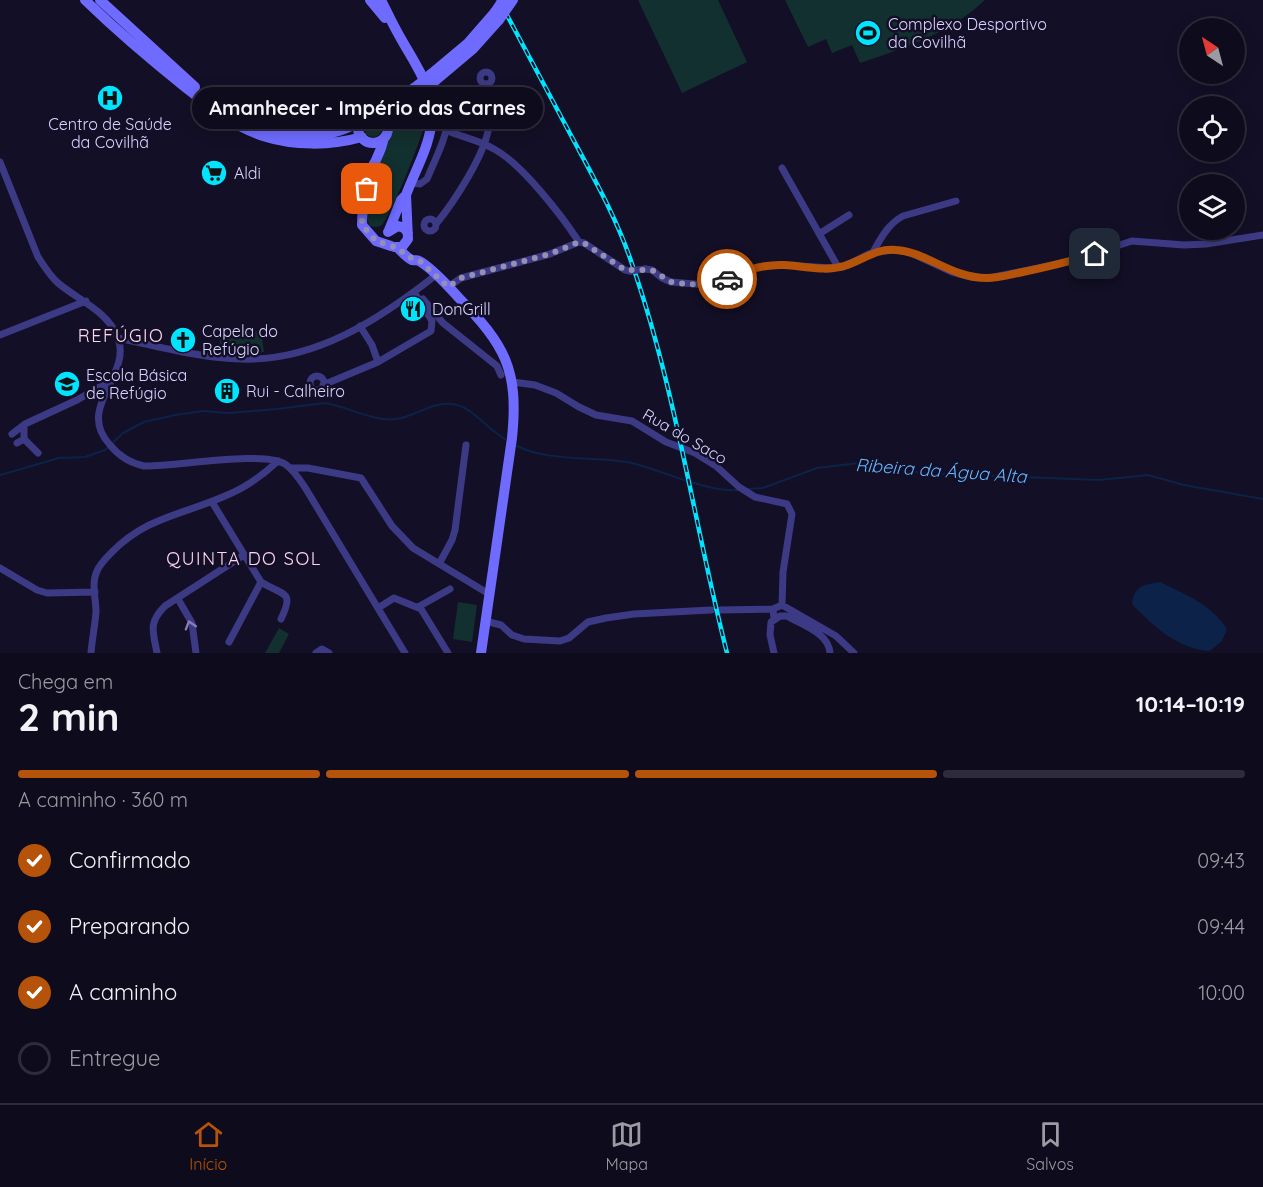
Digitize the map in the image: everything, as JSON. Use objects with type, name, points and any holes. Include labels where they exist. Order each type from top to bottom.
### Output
[{"type":"main road","points":[[85,0],[158,66],[218,113],[261,135],[302,143],[322,144],[364,139],[376,142],[386,134],[400,112],[420,89],[473,49],[497,16],[513,0]]},
{"type":"main road","points":[[100,0],[221,107],[245,120],[275,131],[310,136],[347,130],[366,115],[376,114],[420,89]]},
{"type":"main road","points":[[370,0],[398,35]]},
{"type":"main road","points":[[381,0],[398,35],[423,75],[431,102],[431,127],[411,183],[401,200],[387,238],[408,257],[419,260]]},
{"type":"main road","points":[[497,16],[503,0]]},
{"type":"main road","points":[[376,114],[386,120],[386,134],[380,156],[375,160],[362,212],[362,225],[376,241],[395,247],[405,245],[408,236],[406,195]]},
{"type":"main road","points":[[360,122],[359,130],[375,160]]},
{"type":"main road","points":[[369,233],[389,231],[398,226],[404,228],[419,260],[485,324],[506,360],[513,382],[515,412],[512,438],[480,653]]},
{"type":"street","points":[[436,224],[478,160],[489,126],[486,85]]},
{"type":"street","points":[[411,183],[420,184],[427,179],[446,130],[447,118],[439,106],[431,102]]},
{"type":"street","points":[[446,130],[494,148],[517,167],[566,222],[579,242]]},
{"type":"street","points":[[0,162],[38,257],[58,283],[86,301],[102,315],[118,338],[120,353],[97,418],[107,442],[132,463],[144,466],[262,457],[278,461],[290,468],[306,489],[405,653]]},
{"type":"street","points":[[782,168],[838,267]]},
{"type":"street","points":[[873,252],[891,224],[897,219],[956,201]]},
{"type":"street","points":[[819,234],[849,215]]},
{"type":"street","points":[[448,287],[461,278],[550,254],[579,242],[630,271],[652,270],[671,282],[706,285],[758,267],[782,265],[838,267],[859,260],[873,252],[896,250],[909,252],[952,272],[989,278],[1067,262],[1132,241],[1184,245],[1206,244],[1263,235]]},
{"type":"street","points":[[118,338],[203,355],[232,359],[260,359],[329,343],[416,295],[436,275]]},
{"type":"street","points":[[323,386],[378,362],[431,331],[432,321],[416,295]]},
{"type":"street","points":[[416,295],[425,300],[444,322],[497,366],[501,375]]},
{"type":"street","points":[[0,335],[86,301]]},
{"type":"street","points":[[360,326],[372,345],[378,362]]},
{"type":"street","points":[[12,434],[24,425],[77,400],[110,381]]},
{"type":"street","name":"Rua do Saco","points":[[513,382],[546,389],[596,415],[632,421],[666,442],[695,453],[716,466],[739,487],[755,497],[787,504],[792,514],[783,572],[782,605]]},
{"type":"street","points":[[24,425],[21,441],[38,453]]},
{"type":"street","points":[[439,564],[449,547],[455,530],[466,445]]},
{"type":"street","points":[[91,653],[96,611],[94,581],[97,571],[115,549],[155,521],[212,502],[261,476],[278,461]]},
{"type":"street","points":[[290,468],[308,468],[361,478],[392,526],[413,548],[489,594]]},
{"type":"street","points":[[212,502],[261,582],[288,599],[289,603],[281,619]]},
{"type":"street","points":[[158,653],[152,625],[157,614],[244,555]]},
{"type":"street","points":[[0,568],[37,590],[47,593],[95,592]]},
{"type":"street","points":[[229,642],[261,582]]},
{"type":"street","points":[[418,607],[450,589]]},
{"type":"street","points":[[378,608],[394,598],[418,607],[448,653]]},
{"type":"street","points":[[177,599],[192,623],[196,653]]},
{"type":"street","points":[[720,610],[773,609],[782,605],[836,636],[854,653]]},
{"type":"street","points":[[773,609],[774,619],[770,628],[774,653]]},
{"type":"street","points":[[485,621],[501,625],[512,635],[524,639],[560,641],[569,638],[588,622],[597,620],[634,614],[711,610]]},
{"type":"street","points":[[774,619],[787,616],[823,636],[830,646],[830,653]]},
{"type":"street","points":[[316,653],[322,650],[329,653]]},
{"type":"green space","points":[[638,0],[718,0],[747,62],[682,93]]},
{"type":"green space","name":"Complexo Desportivo da Covilhã","points":[[785,0],[985,0],[942,30],[910,45],[860,63],[852,45],[832,53],[826,39],[808,47]]},
{"type":"green space","points":[[423,97],[424,125],[405,178],[381,226],[370,226],[367,217],[370,191],[394,125]]},
{"type":"green space","points":[[373,119],[379,122],[382,128],[379,134],[373,137],[367,134],[364,128],[367,122]]},
{"type":"green space","points":[[261,331],[264,352],[219,354],[221,332]]},
{"type":"green space","points":[[458,602],[477,605],[472,642],[453,639]]},
{"type":"green space","points":[[279,628],[289,634],[279,653],[265,653]]},
{"type":"water","points":[[1160,582],[1197,601],[1214,613],[1227,629],[1222,641],[1210,651],[1188,646],[1167,635],[1132,604],[1138,589]]},
{"type":"waterway","name":"Ribeira da Água Alta","points":[[0,475],[59,458],[85,457],[105,450],[123,433],[144,422],[203,411],[228,413],[325,403],[370,416],[397,419],[437,405],[451,404],[465,408],[505,439]]},
{"type":"waterway","name":"Ribeira da Água Alta","points":[[517,446],[558,457],[632,463],[701,485],[740,490]]},
{"type":"waterway","name":"Ribeira da Água Alta","points":[[748,489],[763,488],[817,468],[859,463],[923,473],[1099,480],[1148,475],[1184,485],[1263,499]]},
{"type":"railway","points":[[499,0],[606,201],[632,264],[673,408],[727,653]]},
{"type":"way so far","points":[[367,189],[362,225],[371,237],[376,241],[398,248],[414,260],[419,260],[448,287],[461,278],[550,254],[579,242],[625,270],[652,270],[671,282],[706,285],[727,279]]},
{"type":"place","name":"Complexo Desportivo da Covilhã","points":[[868,33]]},
{"type":"place","name":"Centro de Saúde da Covilhã","points":[[110,98]]},
{"type":"place","name":"Aldi","points":[[214,173]]},
{"type":"place","name":"Amanhecer - Império das Carnes","points":[[367,189]]},
{"type":"place","name":"DonGrill","points":[[413,309]]},
{"type":"place","name":"Capela do Refúgio","points":[[183,340]]},
{"type":"place","name":"Escola Básica de Refúgio","points":[[67,384]]},
{"type":"place","name":"Rui - Calheiro","points":[[227,391]]},
{"type":"district","name":"REFÚGIO","points":[[121,336]]},
{"type":"district","name":"QUINTA DO SOL","points":[[244,559]]},
{"type":"route","points":[[727,279],[758,267],[782,265],[816,268],[843,267],[873,252],[883,250],[909,252],[952,272],[989,278],[1095,254]]}]
